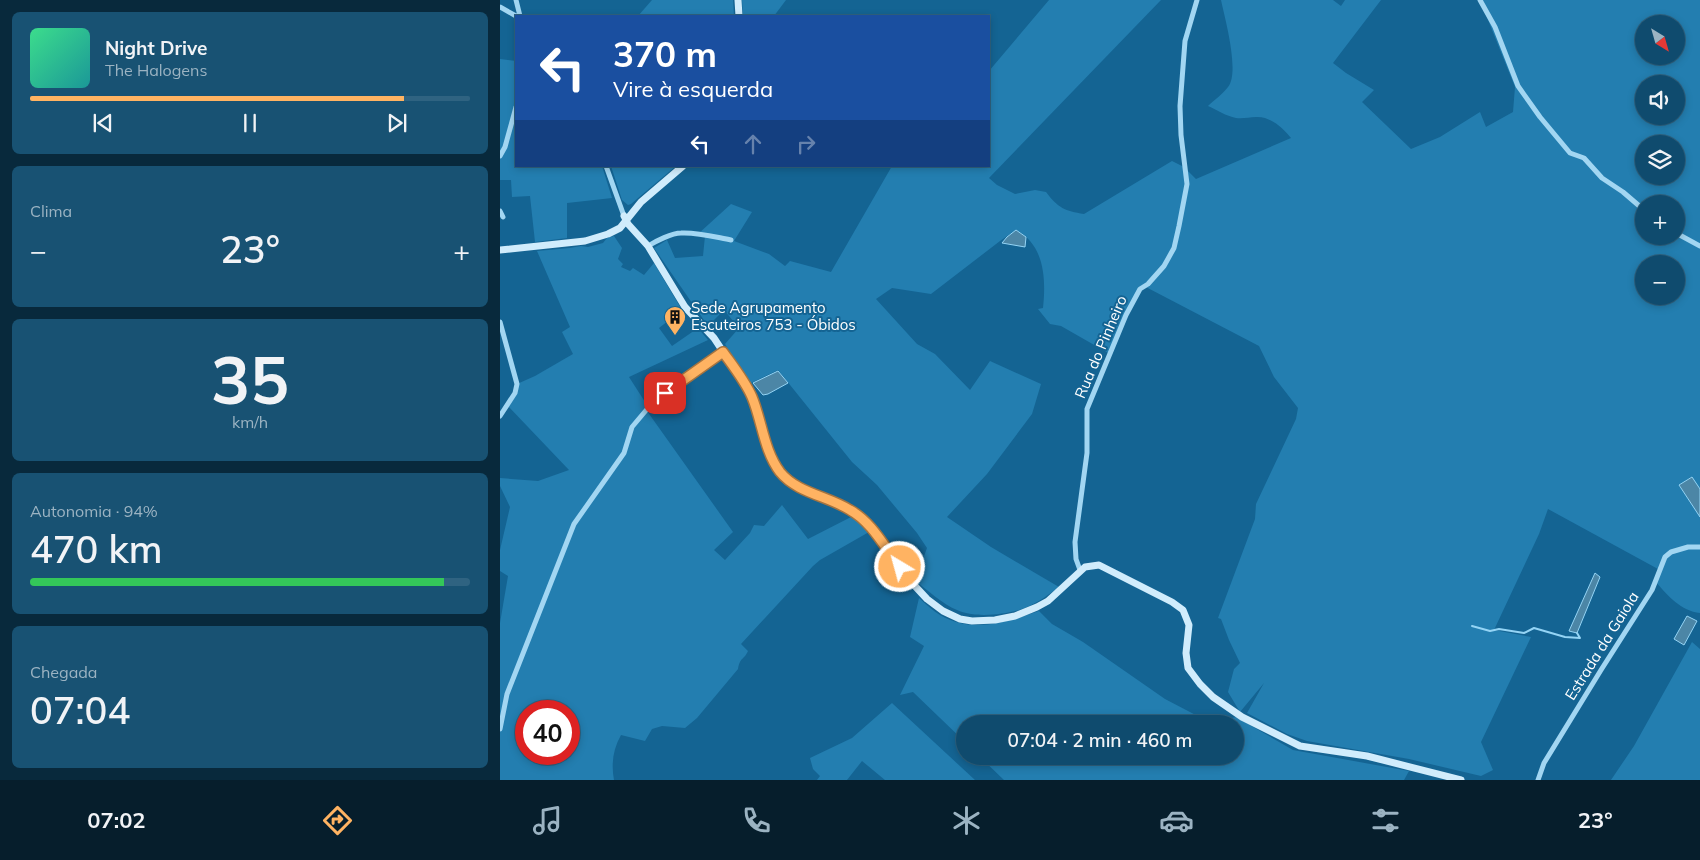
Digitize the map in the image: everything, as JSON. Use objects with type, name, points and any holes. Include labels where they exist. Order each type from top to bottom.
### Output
[{"type":"street","points":[[516,0],[518,15]]},
{"type":"street","points":[[738,0],[739,15]]},
{"type":"street","name":"Rua do Pinheiro","points":[[1080,570],[1076,559],[1075,542],[1087,453],[1087,409],[1126,315],[1140,289],[1148,284],[1164,266],[1174,248],[1177,234],[1187,184],[1181,135],[1180,106],[1185,41],[1197,0]]},
{"type":"street","points":[[1480,0],[1495,28],[1518,86],[1540,117],[1570,153],[1584,158],[1602,178],[1635,202]]},
{"type":"street","points":[[500,7],[516,15]]},
{"type":"street","points":[[500,156],[505,147],[515,111]]},
{"type":"street","points":[[606,167],[625,218],[648,246],[680,300],[714,338],[752,397],[772,457],[781,473],[795,485],[844,506],[860,517],[927,599],[960,619],[972,621],[995,620],[1015,616],[1048,601],[1080,570],[1090,565],[1104,567],[1172,602],[1186,614],[1189,625],[1186,653],[1188,668],[1213,697],[1242,717],[1300,746],[1367,756],[1461,780]]},
{"type":"street","points":[[500,250],[585,241],[612,232],[620,228],[625,218],[640,202],[682,167]]},
{"type":"street","points":[[500,211],[503,217]]},
{"type":"street","points":[[648,246],[679,232],[731,240]]},
{"type":"street","points":[[1685,238],[1700,246]]},
{"type":"street","points":[[500,322],[517,384],[516,393],[500,416]]},
{"type":"street","points":[[500,729],[507,694],[574,524],[624,453],[632,427],[650,405],[668,390],[723,352]]},
{"type":"street","name":"Estrada da Gaiola","points":[[1538,780],[1549,755],[1652,590],[1666,557],[1671,552],[1688,547],[1700,547]]},
{"type":"street","points":[[500,691],[507,694]]},
{"type":"shaded area","points":[[652,0],[733,0],[734,15],[639,15]]},
{"type":"shaded area","points":[[742,0],[786,0],[775,15],[743,15]]},
{"type":"shaded area","points":[[1049,0],[1161,0],[989,178],[997,185],[1015,194],[1035,190],[1046,192],[1062,208],[1084,214],[1172,161],[1184,167],[1196,179],[1291,138],[1280,127],[1266,118],[1236,118],[1208,106],[1226,90],[1233,70],[1221,0],[1333,0],[1341,6],[1345,0],[1381,0],[1333,63],[1374,90],[1362,102],[1411,149],[1440,137],[1480,112],[1486,127],[1513,112],[1515,87],[1480,0],[1700,0],[1700,489],[1691,477],[1679,485],[1700,517],[1700,613],[1681,606],[1665,592],[1656,582],[1658,569],[1548,509],[1539,534],[1494,630],[1531,637],[1481,742],[1493,770],[1481,776],[1409,759],[1307,741],[1287,734],[1247,713],[1264,683],[1240,712],[1228,692],[1234,669],[1240,663],[1221,619],[1218,618],[1255,519],[1256,504],[1296,419],[1298,408],[1274,377],[1259,346],[1142,285],[1110,354],[1061,326],[1050,324],[1038,309],[1043,308],[1042,264],[1033,245],[1016,230],[931,294],[892,288],[876,299],[917,344],[935,354],[970,390],[990,361],[1041,384],[1032,414],[987,474],[947,517],[991,547],[1059,587],[1045,597],[1019,610],[979,615],[964,613],[935,597],[915,581],[927,548],[917,533],[877,485],[852,462],[778,370],[749,384],[725,344],[739,328],[724,310],[708,326],[654,248],[667,240],[675,258],[703,256],[705,236],[698,234],[731,204],[752,212],[734,241],[769,254],[785,266],[790,261],[831,272],[891,167],[990,167],[990,70]]},
{"type":"shaded area","points":[[500,59],[515,61],[515,167],[602,167],[612,198],[567,203],[567,238],[535,242],[530,196],[512,197],[511,180],[500,180]]},
{"type":"shaded area","points":[[611,167],[675,167],[631,204],[628,205],[622,200]]},
{"type":"shaded area","points":[[1016,230],[1026,237],[1025,247],[1002,243]]},
{"type":"shaded area","points":[[614,236],[622,248],[618,259],[623,264],[621,267],[630,271],[633,268],[644,275],[654,263],[682,310],[659,328],[672,346],[698,328],[708,340],[629,377],[647,405],[647,411],[733,532],[714,550],[725,560],[750,533],[754,525],[764,526],[782,505],[808,539],[853,516],[869,532],[813,566],[741,644],[748,651],[740,662],[738,669],[697,718],[685,728],[662,726],[652,729],[645,741],[621,735],[613,757],[614,780],[500,780],[500,623],[508,576],[500,571],[500,550],[510,507],[500,486],[500,478],[538,481],[569,470],[507,405],[517,384],[573,354],[562,332],[570,327],[537,251],[581,246],[588,247],[603,243],[607,238]]},
{"type":"shaded area","points":[[778,371],[788,383],[763,395],[753,383]]},
{"type":"shaded area","points":[[1692,477],[1700,489],[1700,517],[1679,485]]},
{"type":"shaded area","points":[[1595,573],[1600,577],[1577,633],[1569,631]]},
{"type":"shaded area","points":[[919,598],[940,615],[964,624],[977,625],[1002,622],[1039,611],[1052,624],[1083,642],[1165,699],[1196,715],[956,715],[956,733],[913,692],[900,695],[924,646],[910,637]]},
{"type":"shaded area","points":[[1687,616],[1697,621],[1684,645],[1674,639]]},
{"type":"shaded area","points":[[1692,642],[1700,649],[1700,780],[1611,780],[1634,746]]},
{"type":"shaded area","points":[[892,703],[956,762],[956,765],[959,765],[975,780],[885,780],[862,761],[847,780],[817,780],[820,776],[813,769],[810,758],[852,738]]},
{"type":"shaded area","points":[[1244,722],[1293,750],[1409,771],[1404,780],[1004,780],[988,765],[1244,765]]},
{"type":"waterway","points":[[1472,626],[1490,631],[1499,629],[1524,633],[1534,628],[1565,637],[1580,638],[1577,633]]},
{"type":"place","name":"Sede Agrupamento Escuteiros 753 - Óbidos","points":[[675,336]]},
{"type":"route","points":[[665,393],[723,352],[752,397],[772,457],[781,473],[799,487],[844,506],[855,513],[869,526],[900,567]]}]
